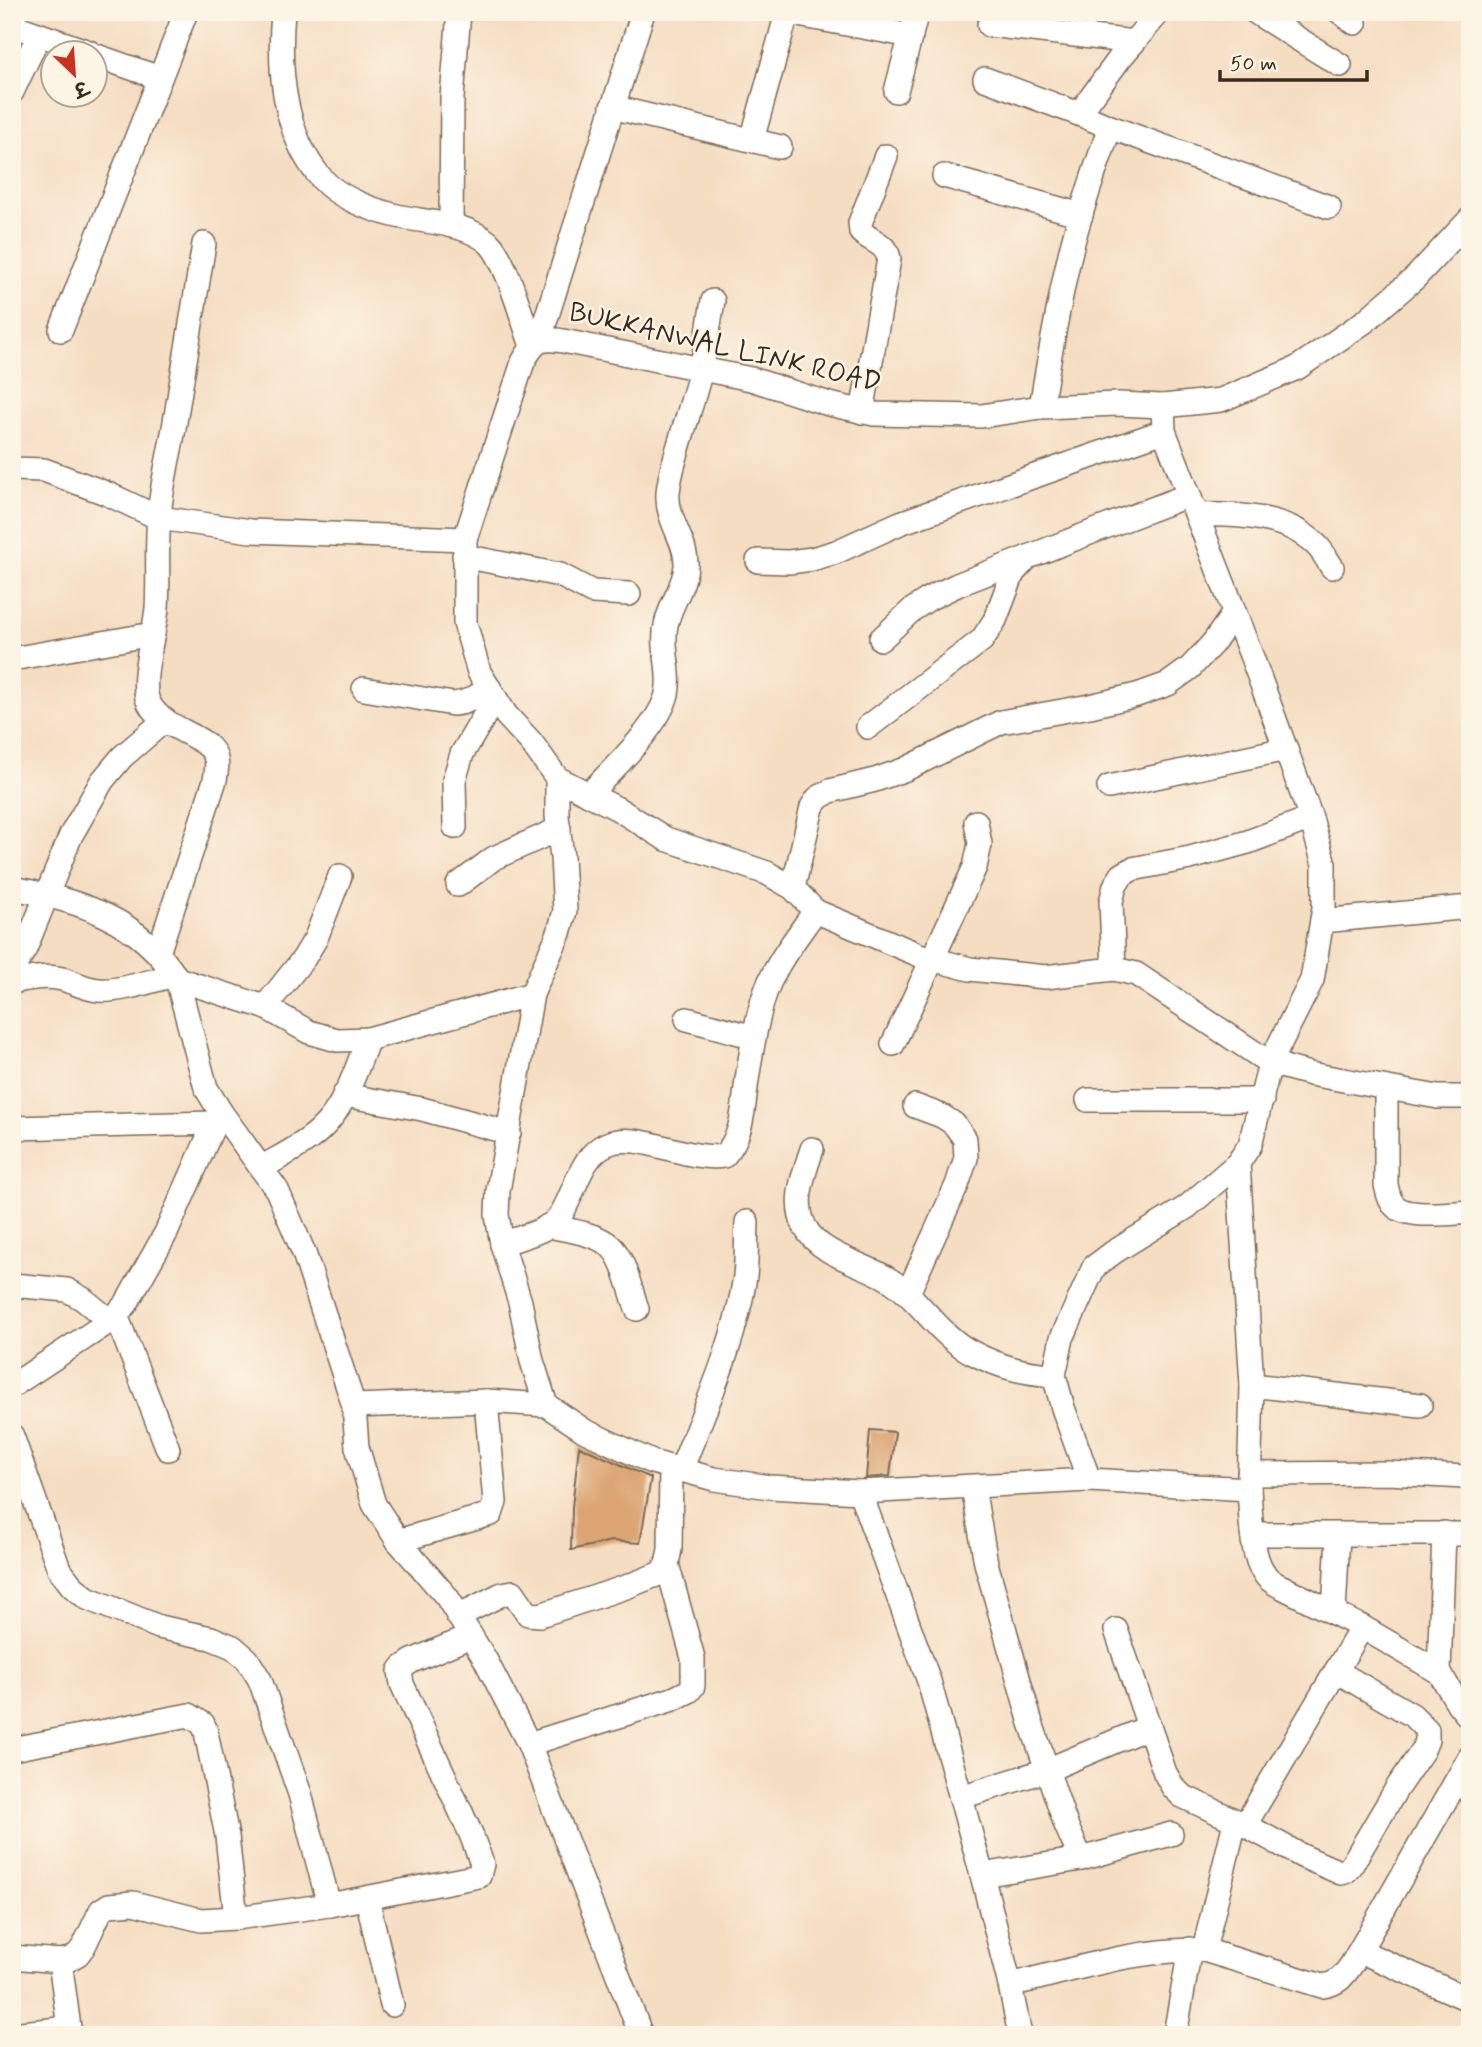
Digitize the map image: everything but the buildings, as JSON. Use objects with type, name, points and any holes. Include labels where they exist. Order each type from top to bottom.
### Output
[{"type":"street","points":[[61,330],[186,12]]},
{"type":"street","points":[[283,12],[281,31],[286,107],[302,150],[323,180],[341,193],[372,208],[392,215],[451,226],[488,242],[505,269],[536,343]]},
{"type":"street","points":[[451,226],[453,98],[459,12]]},
{"type":"street","points":[[536,343],[643,12]]},
{"type":"street","points":[[896,91],[917,12]]},
{"type":"street","points":[[1079,114],[1159,12]]},
{"type":"street","points":[[1255,12],[1339,65]]},
{"type":"street","points":[[752,140],[785,13],[911,36]]},
{"type":"street","points":[[12,25],[48,38]]},
{"type":"street","points":[[989,25],[1134,42]]},
{"type":"street","points":[[12,92],[39,35]]},
{"type":"street","points":[[108,60],[160,78]]},
{"type":"street","points":[[985,79],[1329,206]]},
{"type":"street","points":[[612,107],[780,147]]},
{"type":"street","points":[[1041,407],[1072,246],[1110,127]]},
{"type":"street","points":[[862,412],[889,259],[884,247],[861,232],[860,223],[886,156]]},
{"type":"street","points":[[944,176],[1081,215]]},
{"type":"street","name":"BUKKANWAL LINK ROAD","points":[[557,778],[531,742],[506,715],[479,672],[465,623],[465,547],[523,362],[536,343],[549,339],[701,368],[751,379],[829,404],[874,414],[981,416],[1041,407],[1118,404],[1163,406],[1221,400],[1297,368],[1364,322],[1415,278],[1470,219]]},
{"type":"street","points":[[158,953],[217,767],[211,748],[176,729],[156,714],[147,698],[146,678],[159,574],[159,518],[204,244]]},
{"type":"street","points":[[589,794],[652,725],[661,712],[667,693],[664,640],[666,624],[683,580],[686,564],[684,550],[669,513],[667,495],[670,475],[701,368],[713,301]]},
{"type":"street","points":[[1089,1480],[1054,1375],[1062,1338],[1094,1267],[1187,1207],[1238,1163],[1250,1145],[1270,1063],[1312,980],[1324,908],[1324,864],[1311,818],[1164,431],[1163,406]]},
{"type":"street","points":[[758,561],[800,561],[836,552],[900,523],[1164,431]]},
{"type":"street","points":[[12,469],[44,470],[108,494],[159,518],[251,531],[465,547],[560,575],[592,592],[629,594]]},
{"type":"street","points":[[881,639],[912,610],[957,585],[1028,557],[1193,505],[1263,519],[1305,535],[1320,549],[1332,567]]},
{"type":"street","points":[[867,727],[982,640],[995,620],[1013,573],[1028,557]]},
{"type":"street","points":[[793,888],[810,816],[818,798],[906,769],[1001,722],[1090,706],[1137,695],[1168,684],[1189,668],[1213,643],[1234,613]]},
{"type":"street","points":[[12,659],[153,634]]},
{"type":"street","points":[[364,689],[453,704],[492,693]]},
{"type":"street","points":[[455,827],[454,780],[462,754],[492,693]]},
{"type":"street","points":[[12,970],[25,949],[71,835],[102,781],[122,757],[165,720]]},
{"type":"street","points":[[1109,787],[1286,749]]},
{"type":"street","points":[[546,1405],[532,1361],[497,1215],[532,994],[559,933],[565,911],[557,816],[557,778],[666,839],[767,873],[793,888],[815,911],[933,960],[1045,978],[1114,969],[1136,974],[1270,1063],[1310,1074],[1438,1097],[1470,1097]]},
{"type":"street","points":[[1114,969],[1111,902],[1115,886],[1122,875],[1132,869],[1190,858],[1248,842],[1311,818]]},
{"type":"street","points":[[893,1044],[979,855],[976,822]]},
{"type":"street","points":[[458,885],[494,858],[559,829]]},
{"type":"street","points":[[265,1007],[304,958],[316,938],[341,876]]},
{"type":"street","points":[[12,888],[46,894],[103,913],[158,953],[176,977],[206,1088],[218,1117],[277,1191],[304,1253],[354,1406],[357,1447],[374,1504],[397,1541],[447,1597],[485,1659],[529,1744],[641,2035]]},
{"type":"street","points":[[1322,921],[1470,907]]},
{"type":"street","points":[[502,1244],[548,1226],[559,1216],[587,1162],[607,1144],[638,1141],[697,1157],[724,1156],[737,1139],[754,1037],[770,979],[815,911]]},
{"type":"street","points":[[12,982],[48,977],[64,979],[97,990],[111,990],[176,977],[265,1007],[309,1032],[337,1040],[368,1039],[532,994]]},
{"type":"street","points":[[687,1019],[754,1037]]},
{"type":"street","points":[[261,1168],[306,1142],[322,1129],[337,1110],[368,1039]]},
{"type":"street","points":[[1386,1088],[1386,1185],[1392,1204],[1408,1213],[1470,1212]]},
{"type":"street","points":[[344,1095],[422,1109],[509,1133]]},
{"type":"street","points":[[1088,1100],[1262,1100]]},
{"type":"street","points":[[908,1293],[957,1185],[966,1158],[965,1139],[954,1124],[942,1116],[915,1106]]},
{"type":"street","points":[[12,1128],[218,1117]]},
{"type":"street","points":[[12,1387],[113,1318],[126,1304],[166,1233],[218,1117]]},
{"type":"street","points":[[812,1149],[799,1195],[804,1226],[812,1237],[823,1247],[886,1277],[908,1293],[948,1337],[970,1352],[1028,1373],[1054,1375]]},
{"type":"street","points":[[1238,1163],[1252,1385],[1249,1481],[1257,1560],[1271,1581],[1362,1627],[1439,1672],[1470,1718]]},
{"type":"street","points":[[458,1616],[513,1591],[524,1611],[540,1615],[661,1573],[667,1564],[670,1549],[676,1468],[715,1383],[738,1312],[745,1275],[747,1222]]},
{"type":"street","points":[[548,1226],[588,1234],[605,1241],[615,1249],[623,1264],[636,1309]]},
{"type":"street","points":[[12,1285],[67,1290],[113,1318],[168,1449]]},
{"type":"street","points":[[1252,1385],[1420,1405]]},
{"type":"street","points":[[354,1406],[486,1401],[546,1405],[585,1431],[652,1462],[714,1479],[770,1487],[860,1492],[1089,1480],[1249,1481],[1387,1472],[1470,1475]]},
{"type":"street","points":[[397,1541],[491,1514],[494,1508],[494,1490],[486,1401]]},
{"type":"street","points":[[12,1436],[59,1569],[72,1586],[87,1598],[159,1627],[211,1638],[233,1647],[247,1659],[260,1679],[300,1794],[329,1905]]},
{"type":"street","points":[[973,1486],[986,1563],[1030,1720],[1080,1859]]},
{"type":"street","points":[[860,1492],[929,1681],[982,1875],[1020,2035]]},
{"type":"street","points":[[1439,1672],[1444,1533]]},
{"type":"street","points":[[1253,1534],[1470,1534]]},
{"type":"street","points":[[1334,1613],[1338,1534]]},
{"type":"street","points":[[529,1744],[673,1699],[689,1692],[694,1686],[693,1658],[667,1564]]},
{"type":"street","points":[[1175,2035],[1197,1950],[1240,1823],[1362,1627]]},
{"type":"street","points":[[1116,1630],[1165,1773],[1173,1787],[1182,1796],[1302,1856],[1345,1872],[1423,1750],[1427,1730],[1412,1715],[1336,1671]]},
{"type":"street","points":[[12,1957],[60,1961],[69,1959],[85,1946],[101,1910],[109,1905],[133,1903],[201,1920],[329,1905],[475,1878],[481,1872],[482,1864],[471,1834],[402,1684],[400,1671],[412,1661],[471,1636]]},
{"type":"street","points":[[12,1749],[189,1715],[197,1719],[206,1732],[210,1749],[227,1836],[236,1917]]},
{"type":"street","points":[[961,1797],[1047,1770],[1149,1727]]},
{"type":"street","points":[[1010,1984],[1152,1952],[1197,1950],[1322,1986],[1333,1984],[1342,1979],[1360,1951],[1470,1757]]},
{"type":"street","points":[[982,1875],[1080,1859],[1171,1834]]},
{"type":"street","points":[[367,1898],[392,2005]]},
{"type":"street","points":[[1360,1951],[1470,2000]]},
{"type":"street","points":[[12,2034],[69,2031],[60,1961]]}]
